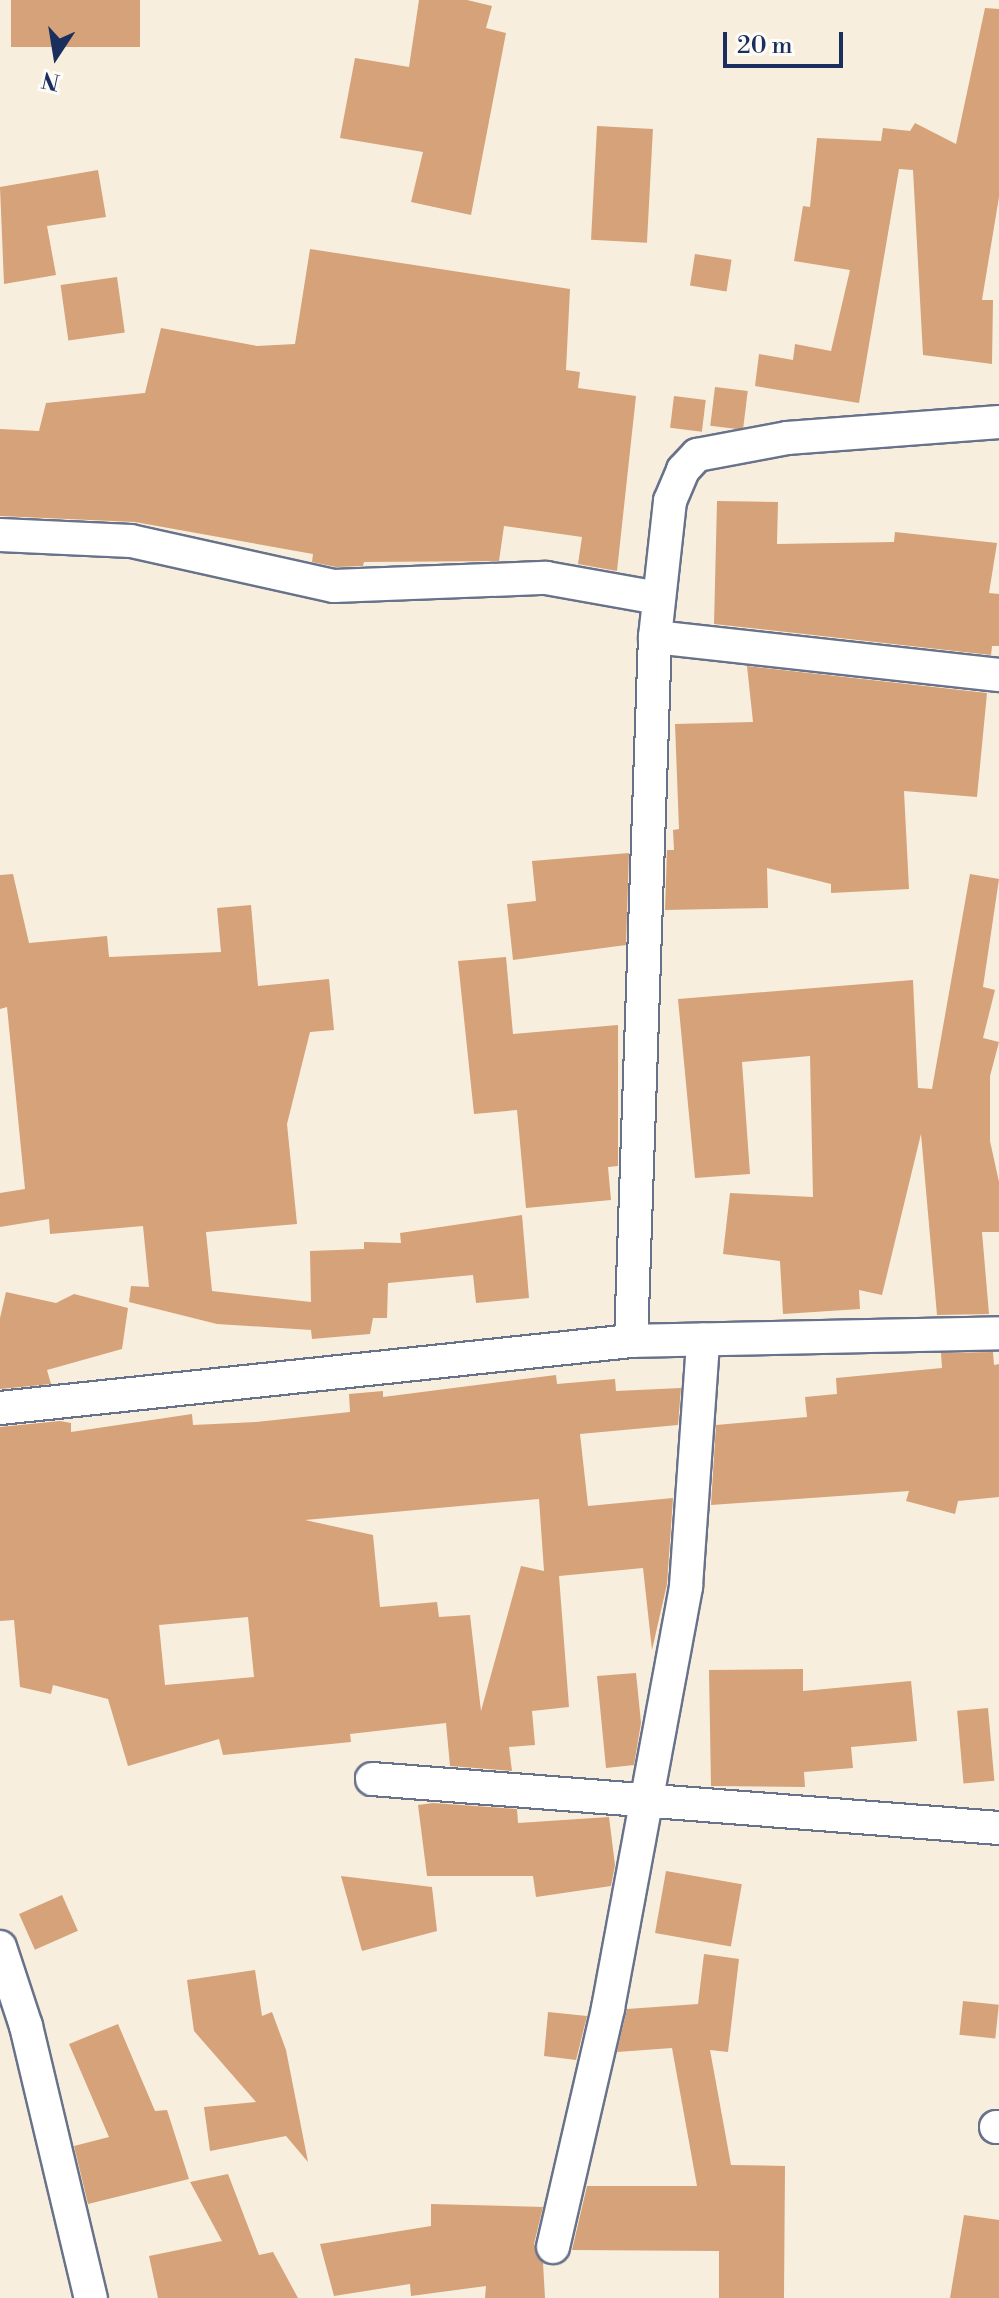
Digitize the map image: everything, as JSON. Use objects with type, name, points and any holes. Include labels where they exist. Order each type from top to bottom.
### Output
[{"type":"street","points":[[631,1341],[655,637],[670,501],[683,470],[697,455],[787,438],[999,422]]},
{"type":"street","points":[[0,535],[131,541],[334,586],[546,578],[658,598]]},
{"type":"street","points":[[655,637],[999,675]]},
{"type":"street","points":[[0,1408],[631,1341],[999,1333]]},
{"type":"street","points":[[553,2247],[608,2008],[686,1586],[703,1398],[703,1340]]},
{"type":"street","points":[[372,1779],[999,1828]]},
{"type":"street","points":[[0,1947],[26,2026],[91,2298]]},
{"type":"building","points":[[11,0],[140,0],[140,47],[11,47]]},
{"type":"building","points":[[419,0],[467,0],[492,6],[486,28],[506,33],[471,215],[411,202],[423,152],[340,138],[355,58],[409,67]]},
{"type":"building","points":[[985,8],[999,9],[999,197],[982,300],[993,300],[992,364],[923,355],[913,170],[899,169],[859,403],[755,386],[759,354],[793,360],[795,344],[831,351],[850,270],[794,261],[803,206],[810,207],[817,138],[881,141],[883,128],[910,131],[915,123],[956,144]]},
{"type":"building","points":[[597,126],[653,129],[647,243],[591,240]]},
{"type":"building","points":[[98,170],[106,217],[47,226],[56,275],[4,284],[0,187]]},
{"type":"building","points":[[310,249],[570,289],[566,370],[580,372],[578,388],[636,396],[617,571],[578,564],[582,537],[504,526],[499,561],[364,562],[363,566],[336,567],[312,562],[313,554],[135,522],[0,516],[0,429],[39,431],[46,403],[145,393],[161,328],[257,346],[295,344]]},
{"type":"building","points":[[695,254],[732,260],[727,291],[690,286]]},
{"type":"building","points":[[117,277],[125,332],[68,340],[61,285]]},
{"type":"building","points":[[715,387],[748,391],[743,430],[710,426]]},
{"type":"building","points":[[674,396],[706,400],[702,432],[670,428]]},
{"type":"building","points":[[717,501],[778,502],[777,544],[894,542],[895,532],[997,543],[989,593],[999,594],[999,646],[992,646],[991,655],[714,624]]},
{"type":"building","points":[[747,666],[987,693],[977,797],[904,791],[909,889],[831,893],[831,884],[767,868],[768,908],[665,910],[667,850],[674,850],[673,830],[679,829],[675,724],[753,722]]},
{"type":"building","points":[[629,853],[626,945],[513,960],[507,904],[536,901],[532,861]]},
{"type":"building","points":[[13,874],[29,943],[107,936],[109,957],[221,952],[217,908],[251,905],[258,986],[329,979],[334,1030],[310,1032],[287,1124],[297,1224],[206,1232],[212,1291],[311,1302],[310,1251],[364,1249],[364,1242],[401,1243],[400,1233],[522,1215],[529,1298],[476,1303],[473,1275],[388,1283],[387,1318],[373,1318],[370,1334],[312,1339],[311,1330],[217,1324],[129,1302],[131,1286],[149,1287],[143,1226],[50,1234],[49,1219],[0,1227],[0,1193],[25,1189],[7,1007],[0,1009],[0,875]]},
{"type":"building","points":[[970,874],[999,879],[983,987],[995,990],[983,1038],[999,1042],[990,1076],[990,1141],[999,1182],[999,1232],[982,1232],[989,1314],[937,1315],[921,1134],[882,1295],[859,1290],[860,1309],[783,1314],[780,1261],[723,1254],[730,1193],[813,1197],[810,1056],[742,1062],[750,1174],[695,1178],[678,999],[913,980],[918,1088],[932,1089]]},
{"type":"building","points":[[506,957],[513,1034],[618,1025],[618,1166],[608,1167],[611,1200],[526,1208],[517,1110],[474,1114],[458,961]]},
{"type":"building","points":[[6,1292],[56,1303],[74,1294],[128,1308],[122,1349],[47,1370],[51,1384],[0,1389],[0,1318]]},
{"type":"building","points":[[993,1352],[994,1365],[999,1364],[999,1497],[958,1501],[955,1514],[906,1501],[909,1491],[711,1505],[716,1425],[807,1417],[805,1397],[837,1394],[836,1378],[942,1368],[941,1353]]},
{"type":"building","points":[[556,1375],[557,1384],[615,1379],[616,1391],[681,1388],[678,1425],[580,1434],[588,1506],[673,1498],[667,1584],[652,1650],[643,1568],[559,1576],[569,1707],[532,1711],[535,1745],[509,1747],[512,1771],[450,1766],[446,1723],[350,1734],[351,1742],[223,1755],[219,1739],[128,1766],[108,1699],[53,1685],[51,1694],[20,1687],[14,1620],[0,1621],[0,1427],[60,1421],[71,1423],[71,1432],[192,1414],[193,1425],[256,1422],[350,1412],[349,1394],[383,1391],[383,1397]],"holes":[[[539,1499],[544,1571],[521,1566],[481,1711],[470,1615],[439,1617],[437,1602],[380,1607],[373,1535],[305,1520]],[[248,1617],[254,1677],[165,1685],[159,1625]]]},
{"type":"building","points":[[803,1669],[803,1691],[911,1681],[917,1741],[851,1747],[853,1768],[804,1772],[805,1787],[711,1786],[709,1670]]},
{"type":"building","points":[[636,1673],[641,1723],[634,1765],[606,1768],[597,1676]]},
{"type":"building","points":[[988,1708],[994,1781],[963,1783],[957,1711]]},
{"type":"building","points":[[433,1803],[517,1809],[518,1823],[609,1817],[615,1865],[611,1886],[536,1897],[533,1876],[427,1876],[418,1805]]},
{"type":"building","points":[[666,1871],[742,1884],[731,1946],[655,1933]]},
{"type":"building","points":[[341,1876],[432,1887],[437,1931],[362,1951]]},
{"type":"building","points":[[62,1895],[78,1931],[35,1950],[19,1914]]},
{"type":"building","points":[[704,1954],[739,1959],[728,2052],[710,2050],[731,2165],[785,2166],[784,2298],[719,2298],[719,2251],[572,2250],[587,2186],[697,2186],[672,2048],[617,2052],[627,2009],[698,2004]]},
{"type":"building","points":[[255,1970],[262,2016],[272,2012],[286,2050],[308,2162],[286,2136],[210,2151],[204,2107],[256,2102],[194,2031],[187,1980]]},
{"type":"building","points":[[963,2001],[999,2005],[995,2039],[959,2035]]},
{"type":"building","points":[[548,2012],[587,2016],[576,2060],[544,2056]]},
{"type":"building","points":[[118,2024],[155,2111],[167,2110],[189,2179],[88,2204],[74,2146],[109,2137],[69,2044]]},
{"type":"building","points":[[228,2174],[259,2255],[273,2252],[298,2298],[158,2298],[149,2256],[222,2241],[190,2182]]},
{"type":"building","points":[[431,2204],[543,2207],[534,2244],[543,2263],[545,2298],[485,2298],[486,2286],[411,2296],[410,2284],[334,2296],[320,2244],[431,2226]]},
{"type":"building","points":[[964,2215],[999,2220],[999,2298],[950,2298]]}]
